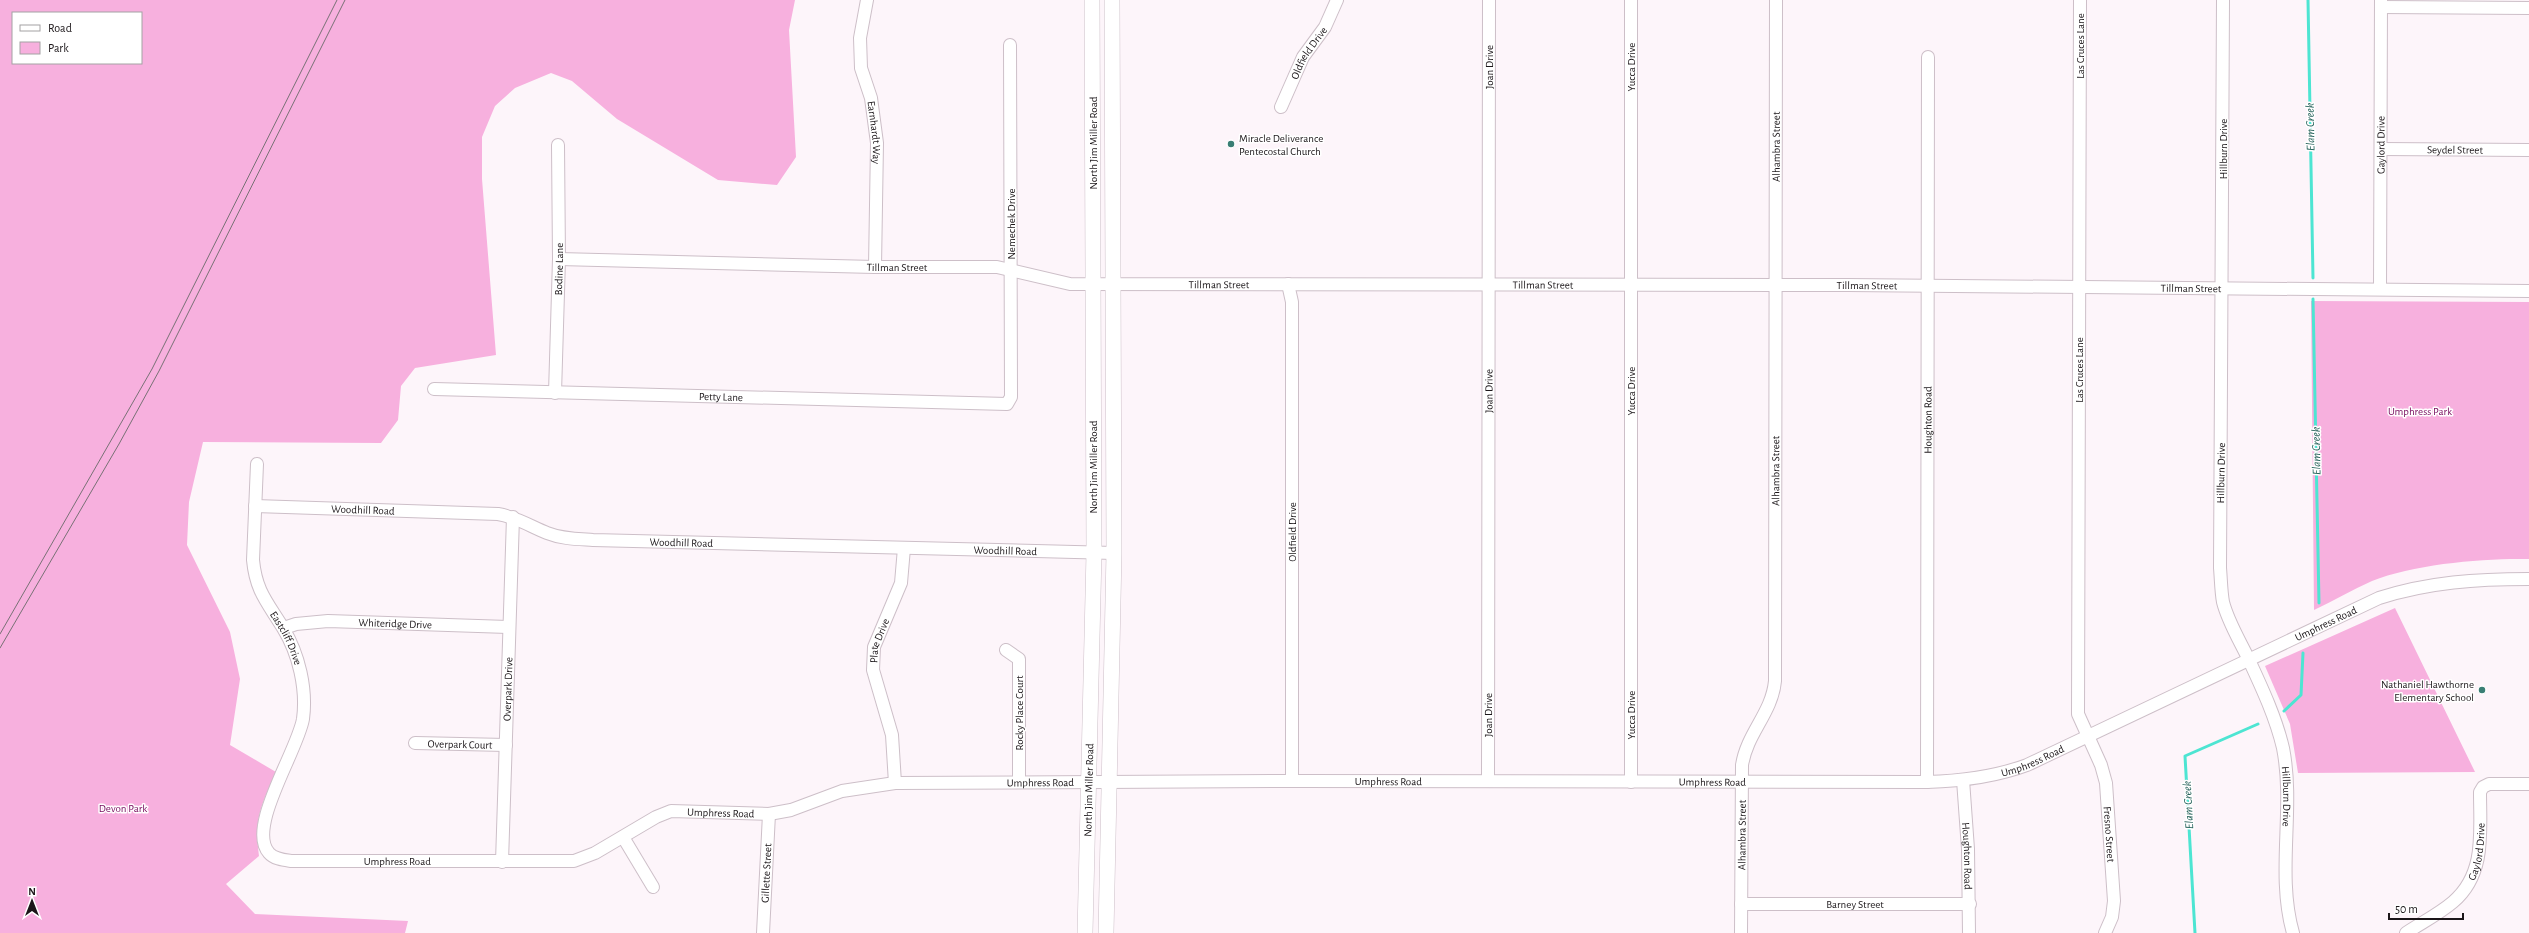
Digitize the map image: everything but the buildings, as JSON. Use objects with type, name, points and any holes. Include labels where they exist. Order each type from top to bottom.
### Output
[{"type":"main road","name":"North Jim Miller Road","points":[[1085,933],[1090,783],[1094,553],[1092,0]]},
{"type":"main road","name":"North Jim Miller Road","points":[[1106,933],[1114,553],[1112,0]]},
{"type":"street","name":"Earnhardt Way","points":[[867,0],[860,38],[861,68],[871,98],[876,143],[875,267]]},
{"type":"street","name":"Oldfield Drive","points":[[1281,107],[1303,57],[1325,27],[1337,0]]},
{"type":"street","name":"Joan Drive","points":[[1488,782],[1489,0]]},
{"type":"street","name":"Yucca Drive","points":[[1631,0],[1631,782]]},
{"type":"street","name":"Alhambra Street","points":[[1741,933],[1742,783],[1744,752],[1753,732],[1767,712],[1775,681],[1776,0]]},
{"type":"street","name":"Las Cruces Lane","points":[[2080,0],[2078,714],[2088,738]]},
{"type":"street","name":"Hillburn Drive","points":[[2223,0],[2220,568],[2223,602],[2235,634],[2249,661],[2271,711],[2283,748],[2286,778],[2287,890],[2289,919],[2293,933]]},
{"type":"street","points":[[2381,4],[2529,8]]},
{"type":"street","name":"Gaylord Drive","points":[[2380,289],[2382,149],[2381,4]]},
{"type":"street","name":"Nemechek Drive","points":[[1008,403],[1011,397],[1010,44]]},
{"type":"street","name":"Houghton Road","points":[[1928,57],[1928,782]]},
{"type":"street","name":"Bodine Lane","points":[[555,393],[559,259],[558,145]]},
{"type":"street","name":"Seydel Street","points":[[2382,149],[2529,150]]},
{"type":"street","name":"Tillman Street","points":[[559,259],[875,267],[997,267],[1060,283],[1776,285],[2529,291]]},
{"type":"street","name":"Oldfield Drive","points":[[1288,284],[1292,302],[1292,781]]},
{"type":"street","name":"Petty Lane","points":[[434,389],[997,406],[1008,403]]},
{"type":"street","name":"Eastcliff Drive","points":[[257,464],[254,506],[254,576],[264,601],[284,628],[300,670],[303,716],[298,737],[267,810]]},
{"type":"street","name":"Woodhill Road","points":[[254,506],[498,514],[513,517],[548,534],[568,539],[1114,553]]},
{"type":"street","name":"Overpark Drive","points":[[502,862],[508,627],[513,517]]},
{"type":"street","name":"Plate Drive","points":[[894,783],[892,735],[873,670],[874,647],[901,582],[904,548]]},
{"type":"street","name":"Umphress Road","points":[[267,810],[263,829],[264,842],[269,853],[280,860],[291,862],[574,861],[595,853],[656,817],[671,811],[769,814],[791,810],[842,791],[894,783],[1292,781],[1742,783],[1928,782],[1963,780],[2019,768],[2088,738],[2369,602],[2406,589],[2439,583],[2479,579],[2529,579]]},
{"type":"street","name":"Whiteridge Drive","points":[[284,628],[303,622],[328,621],[508,627]]},
{"type":"street","name":"Rocky Place Court","points":[[1006,650],[1019,659],[1019,782]]},
{"type":"street","name":"Fresno Street","points":[[2088,738],[2101,765],[2106,783],[2114,901],[2112,917],[2105,933]]},
{"type":"street","name":"Overpark Court","points":[[415,743],[506,745]]},
{"type":"street","name":"Houghton Road","points":[[1963,780],[1970,904],[1969,933]]},
{"type":"street","name":"Gaylord Drive","points":[[2406,933],[2452,903],[2469,884],[2478,857],[2480,792],[2483,787],[2489,784],[2529,784]]},
{"type":"street","name":"Gillette Street","points":[[763,933],[769,814]]},
{"type":"street","points":[[623,837],[653,887]]},
{"type":"street","name":"Barney Street","points":[[1741,904],[1970,904]]},
{"type":"green space","name":"Devon Park","points":[[0,0],[795,0],[789,30],[796,157],[777,185],[718,180],[617,119],[572,81],[551,73],[515,88],[495,106],[482,137],[482,179],[496,355],[415,368],[401,386],[398,420],[381,443],[203,442],[189,502],[187,545],[230,632],[240,679],[230,745],[276,772],[260,812],[257,832],[259,856],[226,884],[255,914],[408,921],[405,933],[0,933]]},
{"type":"green space","name":"Umphress Park","points":[[2311,301],[2529,302],[2529,559],[2449,563],[2408,570],[2372,581],[2314,610]]},
{"type":"green space","points":[[2395,608],[2475,772],[2298,773],[2290,724],[2265,666]]},
{"type":"waterway","name":"Elam Creek","points":[[2308,0],[2313,278]]},
{"type":"waterway","name":"Elam Creek","points":[[2313,299],[2319,603]]},
{"type":"waterway","name":"Elam Creek","points":[[2284,711],[2301,695],[2303,653]]},
{"type":"waterway","name":"Elam Creek","points":[[2195,933],[2185,756],[2258,724]]},
{"type":"tram line","points":[[0,634],[152,369],[337,0]]},
{"type":"tram line","points":[[0,648],[119,444],[159,371],[345,0]]},
{"type":"place","name":"Miracle Deliverance Pentecostal Church","points":[[1231,144]]},
{"type":"place","name":"Nathaniel Hawthorne Elementary School","points":[[2482,690]]}]
